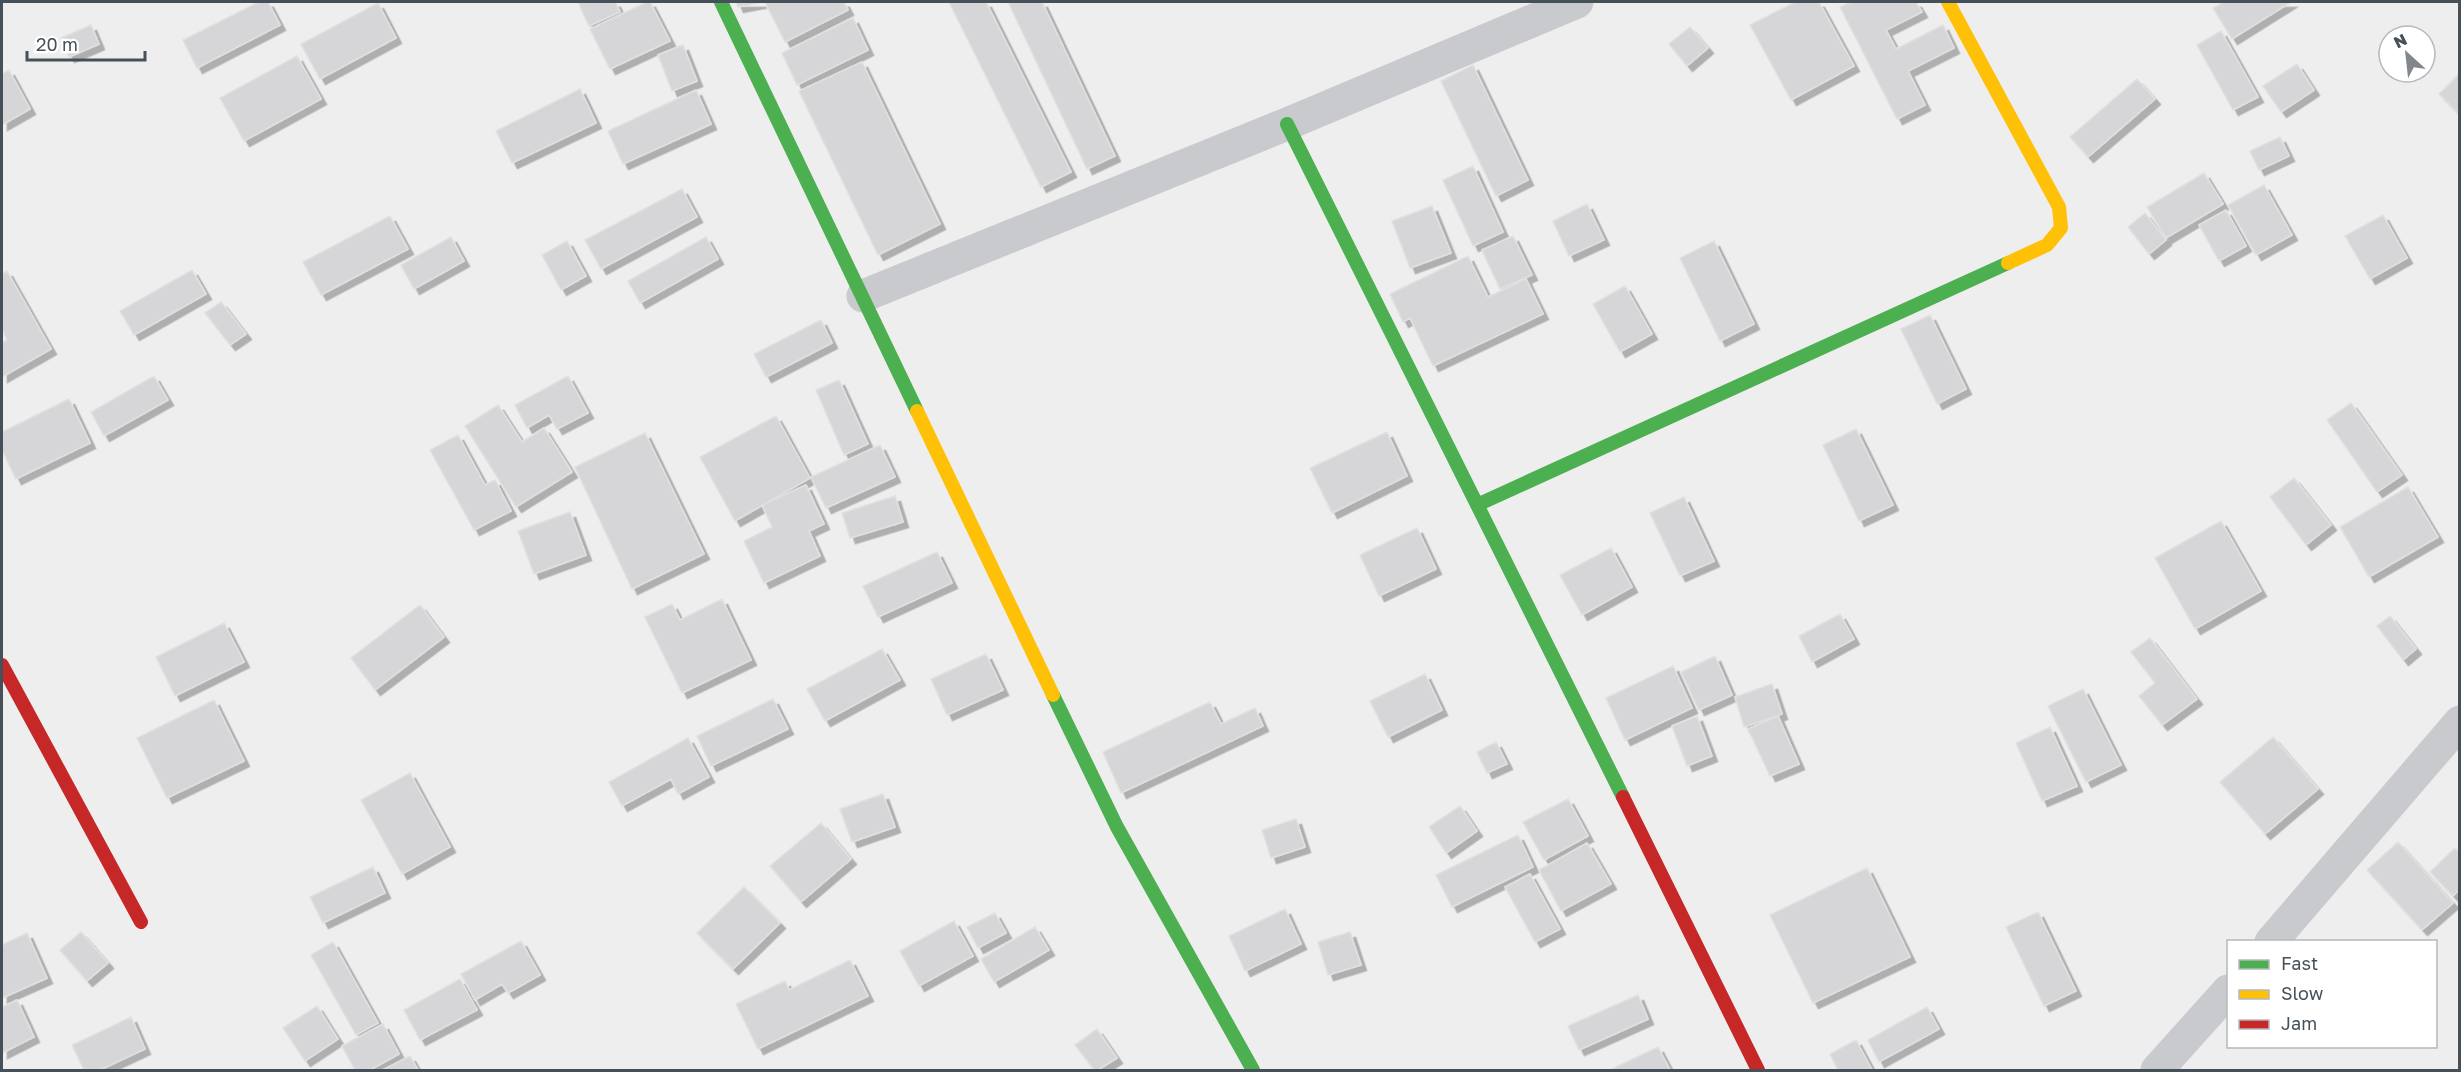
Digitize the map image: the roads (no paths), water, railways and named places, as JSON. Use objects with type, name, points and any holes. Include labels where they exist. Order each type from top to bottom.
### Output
[{"type":"street","points":[[721,2],[1117,826],[1253,1071]]},
{"type":"street","points":[[863,296],[1287,124],[1577,2]]},
{"type":"street","points":[[1479,504],[2047,245],[2061,228],[2059,207],[1948,2]]},
{"type":"street","points":[[1287,124],[1479,504],[1758,1071]]},
{"type":"street","points":[[2,665],[141,922]]},
{"type":"street","points":[[2273,940],[2460,722]]},
{"type":"street","points":[[2157,1071],[2227,992]]}]
